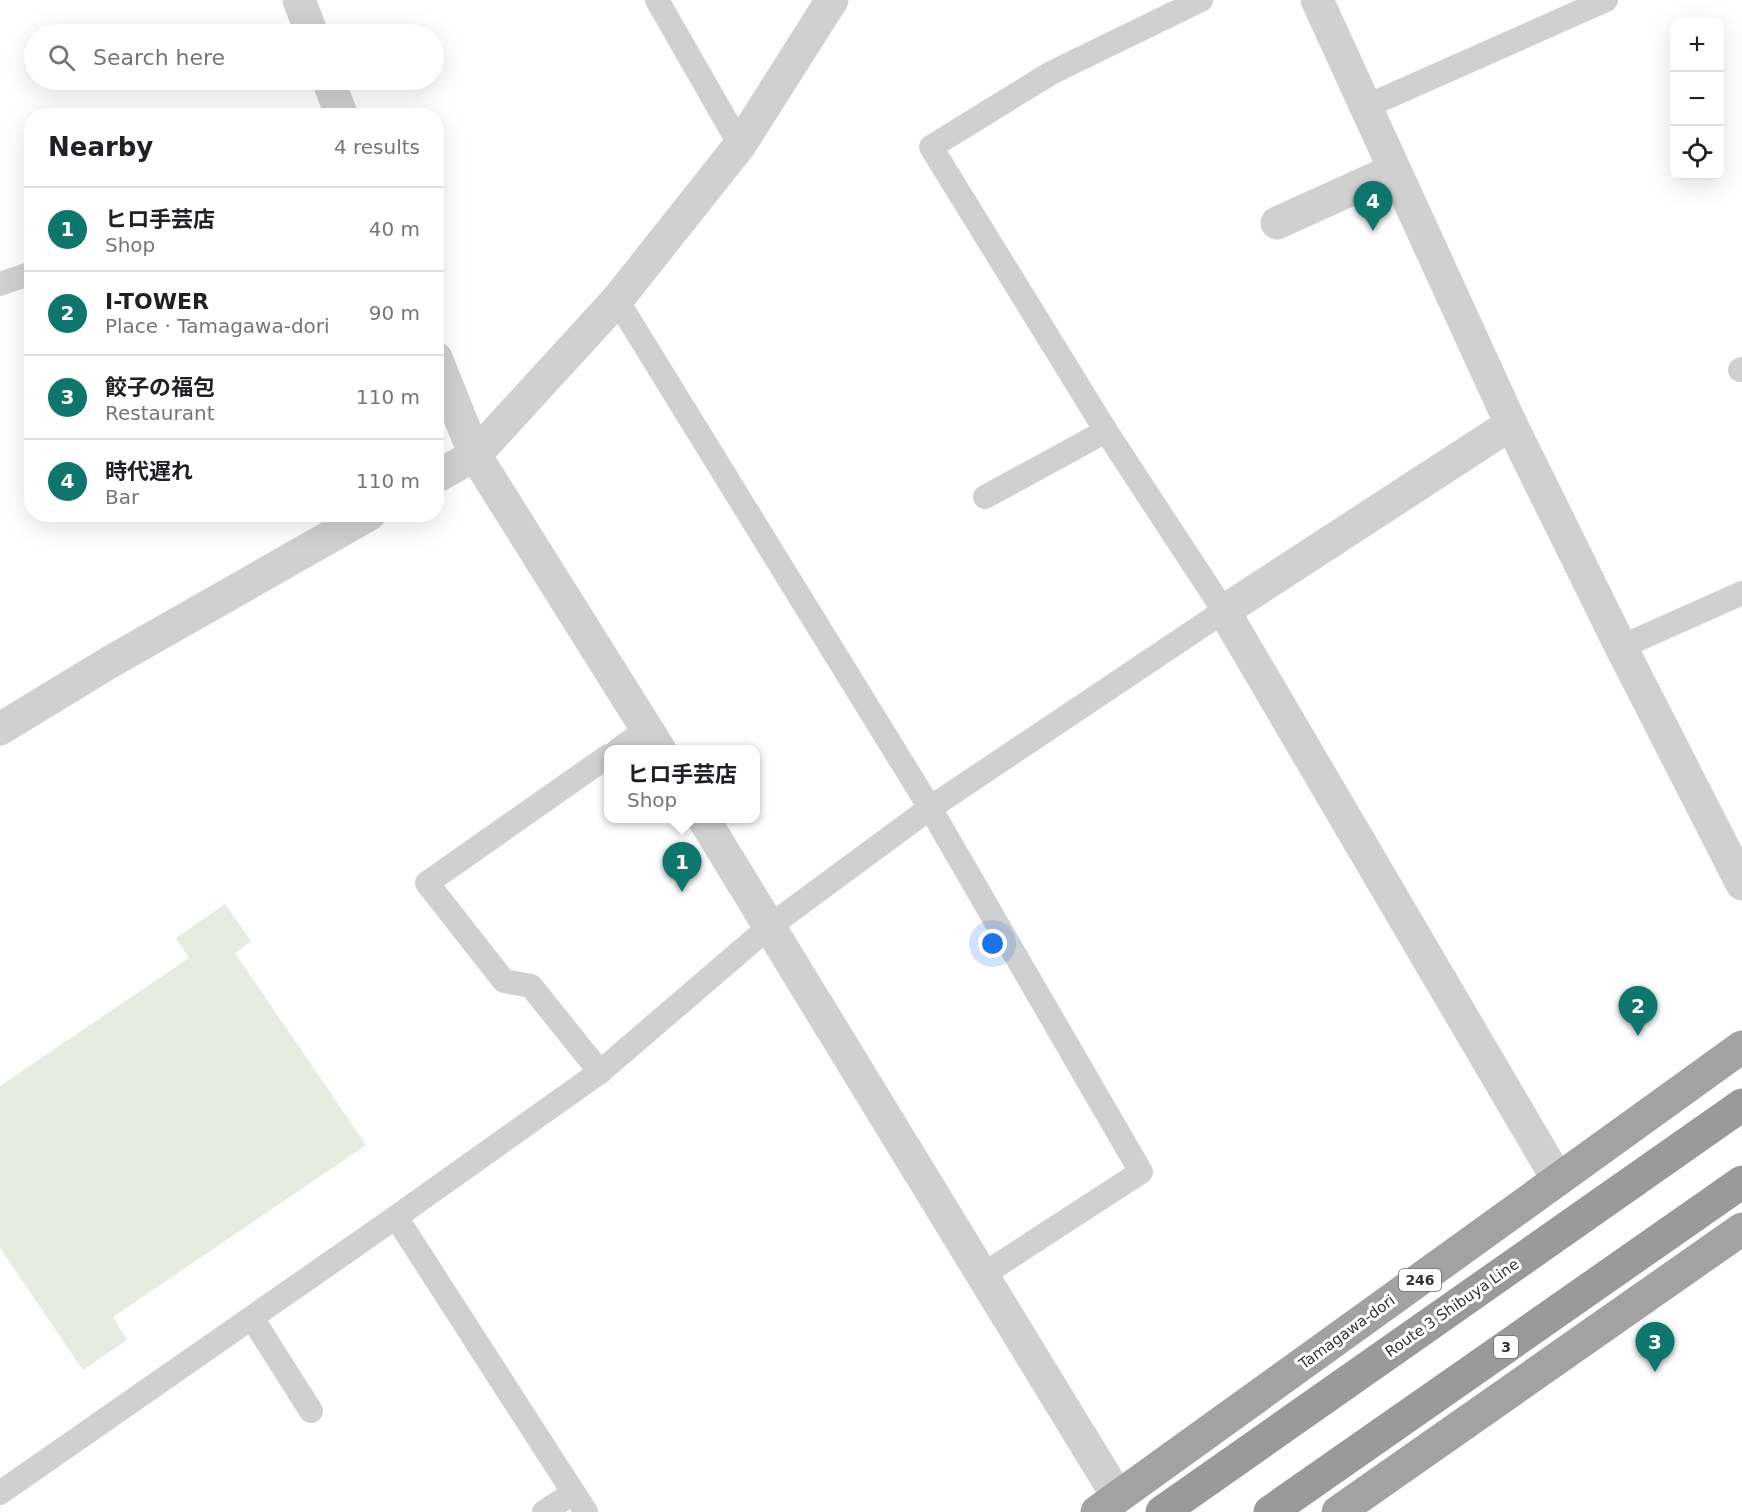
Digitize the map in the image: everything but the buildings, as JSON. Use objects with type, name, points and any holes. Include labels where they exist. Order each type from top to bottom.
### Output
[{"type":"highway","name":"Tamagawa-dori","points":[[1108,1504],[1742,1047]]},
{"type":"highway","name":"Route 3 Shibuya Line","points":[[1162,1512],[1742,1105]]},
{"type":"highway","name":"3","points":[[1270,1512],[1742,1182]]},
{"type":"highway","points":[[1338,1512],[1742,1229]]},
{"type":"street","points":[[299,0],[308,24]]},
{"type":"street","points":[[444,472],[475,455],[618,300],[740,145],[832,0]]},
{"type":"street","points":[[1317,0],[1511,424],[1742,884]]},
{"type":"street","points":[[332,90],[339,108]]},
{"type":"street","points":[[1277,223],[1394,170]]},
{"type":"street","points":[[444,378],[475,455],[654,739]]},
{"type":"street","points":[[1511,424],[1224,610],[1558,1180]]},
{"type":"street","points":[[0,729],[120,656],[356,522]]},
{"type":"street","points":[[706,823],[981,1276],[1108,1504]]},
{"type":"lane","points":[[657,0],[740,145]]},
{"type":"lane","points":[[0,1493],[600,1072],[770,926],[930,808],[1224,610],[1106,431],[931,147],[1050,73],[1201,0]]},
{"type":"lane","points":[[1365,107],[1606,0]]},
{"type":"lane","points":[[0,284],[24,276]]},
{"type":"lane","points":[[618,300],[930,808],[1142,1172],[981,1276]]},
{"type":"lane","points":[[985,497],[1106,431]]},
{"type":"lane","points":[[1621,647],[1742,593]]},
{"type":"lane","points":[[634,745],[654,739]]},
{"type":"lane","points":[[600,1072],[531,986],[504,981],[428,883],[604,760]]},
{"type":"lane","points":[[396,1217],[580,1502],[544,1512]]},
{"type":"lane","points":[[252,1318],[311,1411]]},
{"type":"shaded area","points":[[225,904],[251,941],[235,953],[366,1145],[113,1317],[127,1340],[83,1370],[0,1248],[0,1086],[189,958],[176,938]]},
{"type":"place","name":"時代遅れ","points":[[1373,231]]},
{"type":"place","name":"ヒロ手芸店","points":[[682,892]]},
{"type":"place","name":"I-TOWER","points":[[1638,1036]]},
{"type":"place","name":"餃子の福包","points":[[1655,1372]]}]
